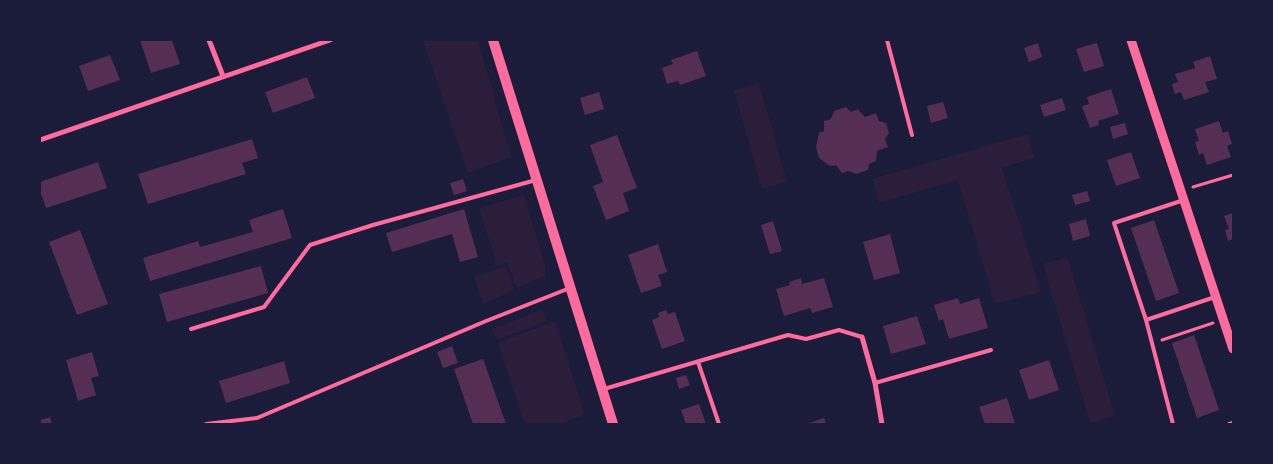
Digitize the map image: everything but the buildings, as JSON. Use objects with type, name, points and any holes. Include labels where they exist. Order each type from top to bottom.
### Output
[{"type":"main road","points":[[493,40],[613,424]]},
{"type":"street","points":[[209,40],[223,76]]},
{"type":"street","points":[[40,140],[330,40]]},
{"type":"street","points":[[1131,40],[1233,349]]},
{"type":"street","points":[[862,337],[875,383],[882,424]]},
{"type":"lane","points":[[887,40],[912,135]]},
{"type":"lane","points":[[191,329],[264,307],[310,245],[373,225],[536,180]]},
{"type":"lane","points":[[1173,424],[1146,320],[1114,223],[1184,200]]},
{"type":"lane","points":[[206,424],[257,418],[476,325],[570,288]]},
{"type":"lane","points":[[1146,320],[1216,296]]},
{"type":"lane","points":[[602,390],[788,335],[806,338],[839,330],[862,337]]},
{"type":"lane","points":[[875,383],[991,350]]},
{"type":"lane","points":[[698,362],[719,424]]},
{"type":"lane","points":[[255,424],[257,418]]},
{"type":"lane","points":[[1228,424],[1233,423]]},
{"type":"path","points":[[1181,190],[1233,175]]},
{"type":"path","points":[[1152,344],[1223,319]]},
{"type":"shaded area","points":[[423,40],[478,40],[511,157],[468,173]]},
{"type":"shaded area","points":[[759,83],[787,182],[762,189],[734,90]]},
{"type":"shaded area","points":[[1027,134],[1034,158],[1002,168],[1041,292],[995,304],[958,180],[879,203],[872,179]]},
{"type":"shaded area","points":[[524,195],[545,265],[545,276],[517,288],[507,262],[497,266],[479,208]]},
{"type":"shaded area","points":[[1067,257],[1115,416],[1090,423],[1043,264]]},
{"type":"shaded area","points":[[506,266],[514,290],[483,304],[474,277]]},
{"type":"shaded area","points":[[543,309],[547,321],[497,340],[492,329]]},
{"type":"shaded area","points":[[555,321],[585,415],[560,424],[525,424],[498,343]]}]
